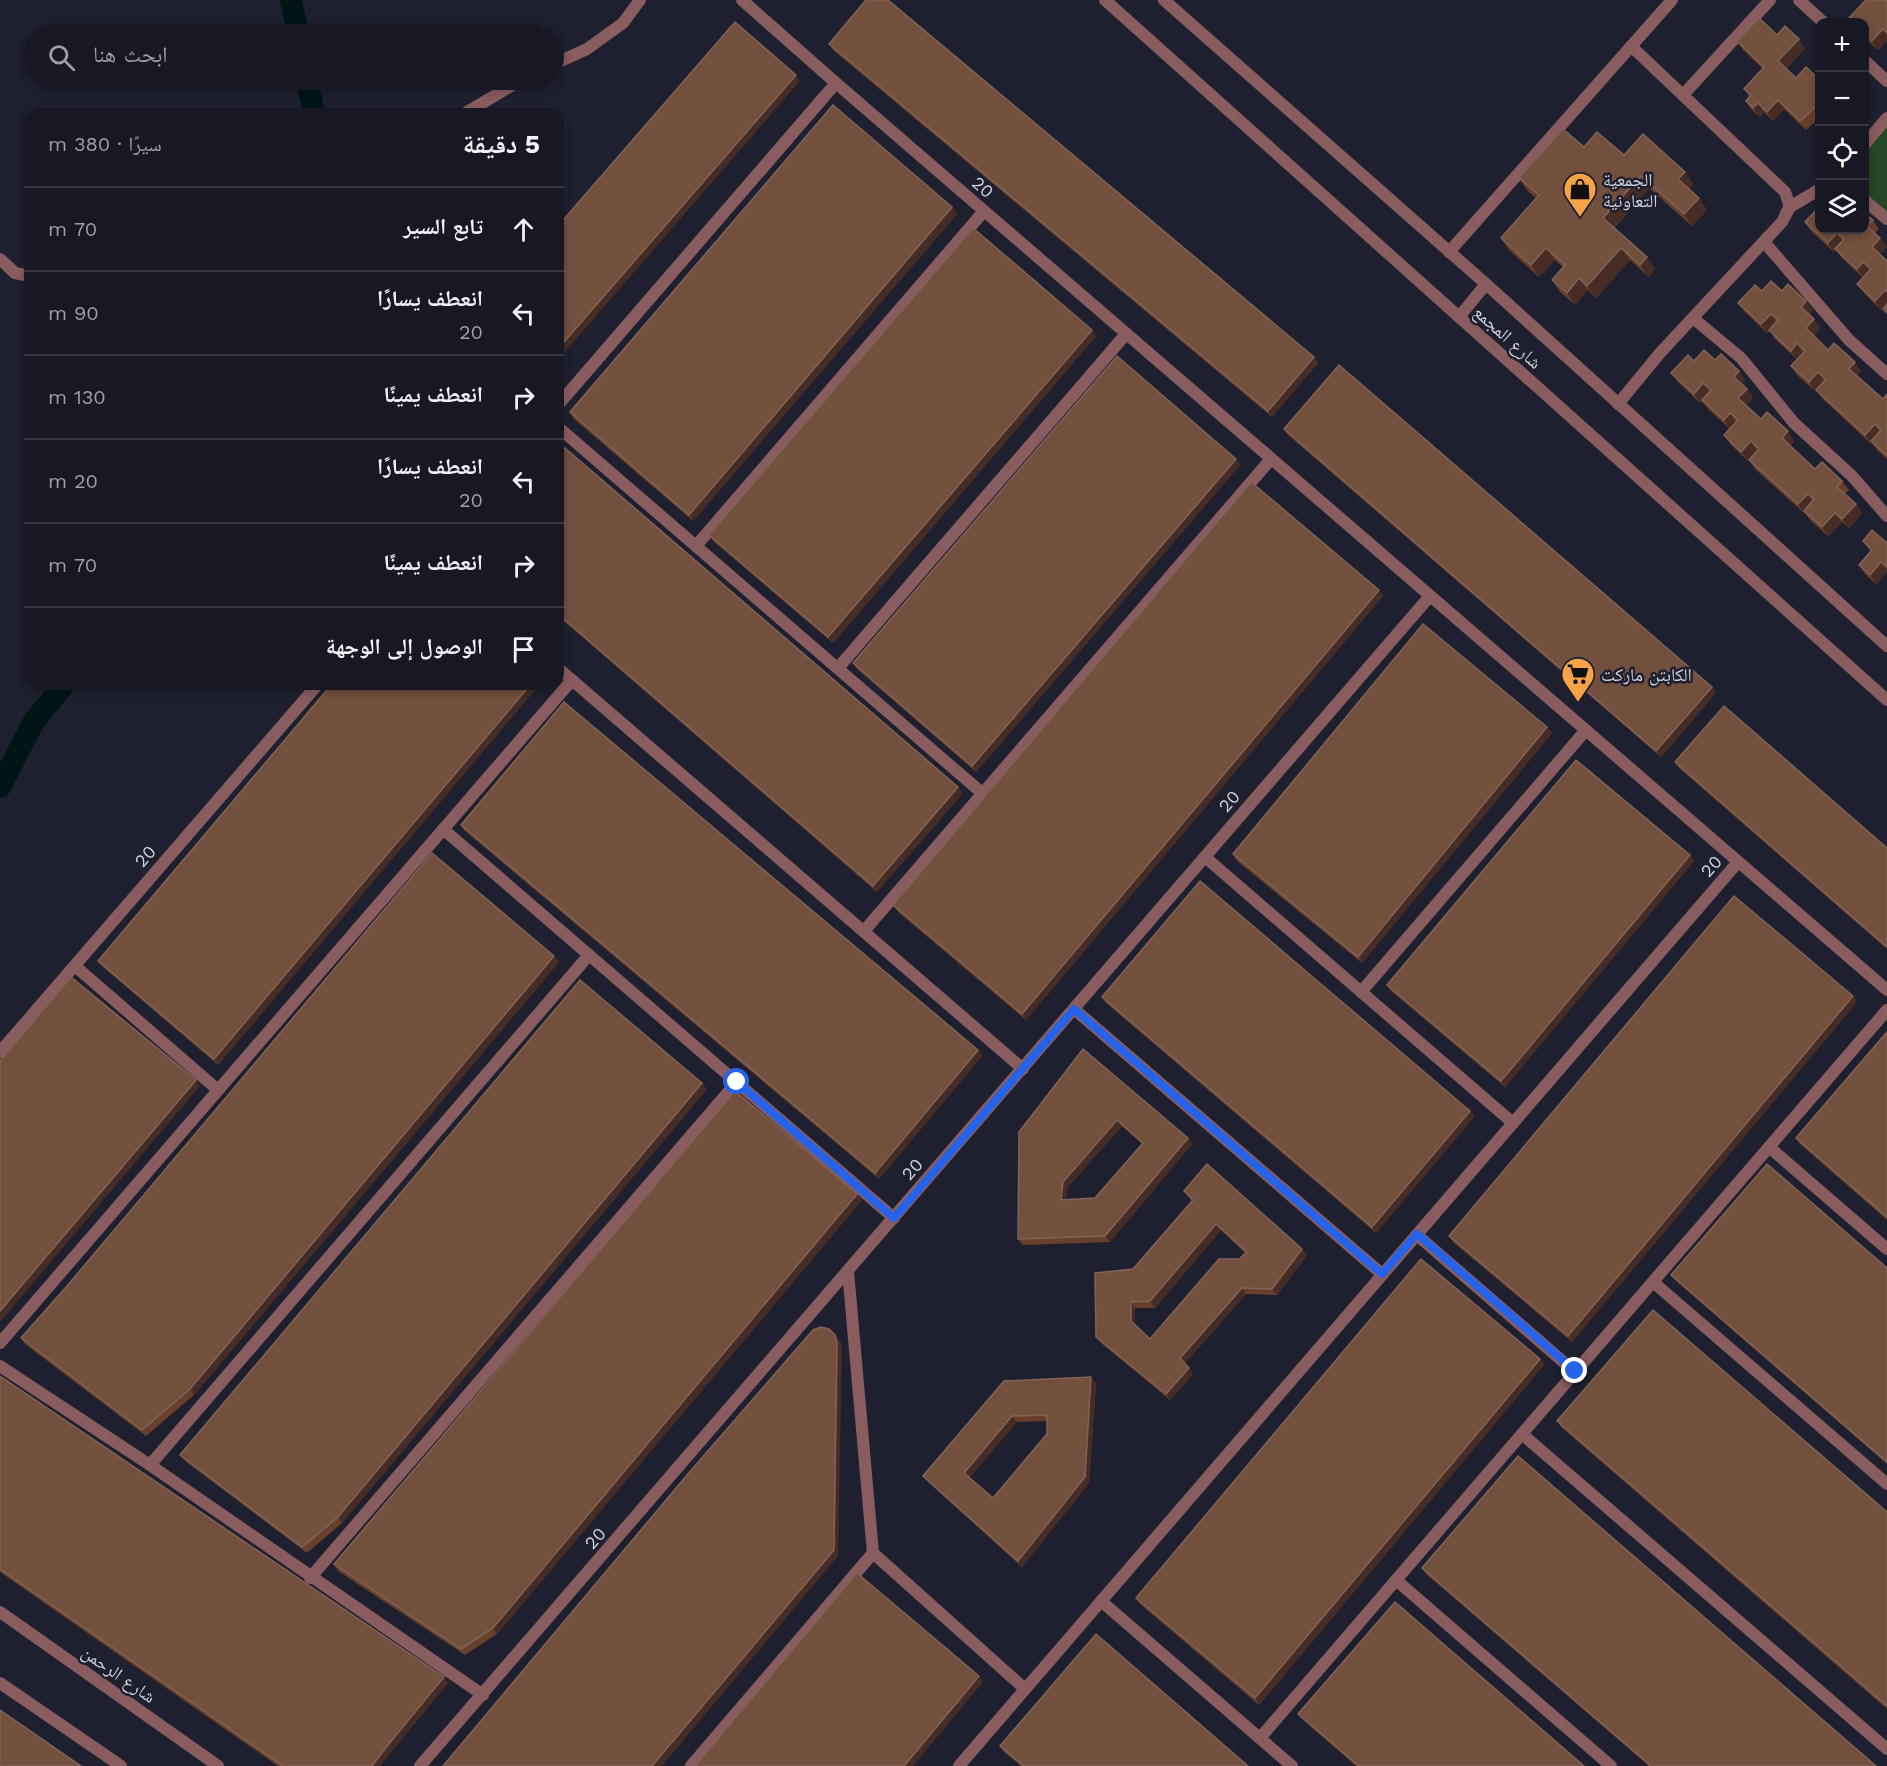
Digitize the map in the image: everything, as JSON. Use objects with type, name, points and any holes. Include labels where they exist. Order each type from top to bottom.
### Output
[{"type":"street","points":[[564,59],[587,49],[622,22],[640,0]]},
{"type":"street","name":"20","points":[[742,0],[984,212],[1887,990]]},
{"type":"street","name":"شارع المجمع","points":[[1105,0],[1887,700]]},
{"type":"street","name":"شارع المجمع","points":[[1164,0],[1486,284],[1887,646]]},
{"type":"street","points":[[1449,252],[1672,0]]},
{"type":"street","points":[[1683,95],[1770,0]]},
{"type":"street","points":[[1799,0],[1819,18]]},
{"type":"street","points":[[1631,46],[1785,192],[1790,207]]},
{"type":"street","points":[[1869,65],[1887,81]]},
{"type":"street","points":[[564,398],[836,83]]},
{"type":"street","points":[[474,108],[504,90]]},
{"type":"street","points":[[1869,139],[1887,118]]},
{"type":"street","points":[[1618,404],[1693,318],[1782,222],[1790,207],[1815,192]]},
{"type":"street","points":[[1869,204],[1887,219]]},
{"type":"street","points":[[696,546],[984,212]]},
{"type":"street","points":[[1764,242],[1849,340],[1887,374]]},
{"type":"street","points":[[0,259],[15,273],[24,275]]},
{"type":"street","points":[[1459,317],[1486,284]]},
{"type":"street","points":[[1693,318],[1741,358],[1794,423],[1852,476],[1887,516]]},
{"type":"street","points":[[838,669],[1126,334]]},
{"type":"street","points":[[564,432],[982,794]]},
{"type":"street","points":[[864,931],[1271,459]]},
{"type":"street","name":"20","points":[[420,1766],[1430,596]]},
{"type":"street","points":[[564,673],[1023,1069]]},
{"type":"street","points":[[564,689],[572,680]]},
{"type":"street","name":"20","points":[[0,1052],[313,690]]},
{"type":"street","points":[[0,1343],[563,690]]},
{"type":"street","points":[[1361,992],[1586,730]]},
{"type":"street","points":[[443,829],[894,1218]]},
{"type":"street","points":[[1205,857],[1513,1123]]},
{"type":"street","name":"20","points":[[966,1763],[1025,1689],[1738,862]]},
{"type":"street","points":[[150,1465],[590,955]]},
{"type":"street","points":[[75,966],[218,1090]]},
{"type":"street","points":[[1074,1009],[1382,1274]]},
{"type":"street","points":[[1260,1738],[1887,1010]]},
{"type":"street","points":[[310,1578],[737,1082]]},
{"type":"street","points":[[1769,1147],[1887,1249]]},
{"type":"street","points":[[1417,1234],[1575,1371]]},
{"type":"street","points":[[848,1271],[873,1553],[1025,1689]]},
{"type":"street","points":[[1653,1282],[1887,1484]]},
{"type":"street","points":[[0,1366],[150,1465],[310,1578],[483,1695]]},
{"type":"street","points":[[1522,1434],[1887,1749]]},
{"type":"street","points":[[691,1766],[873,1553]]},
{"type":"street","points":[[1396,1580],[1611,1766]]},
{"type":"street","points":[[1101,1601],[1292,1766]]},
{"type":"street","name":"شارع الرحمن","points":[[0,1612],[218,1766]]},
{"type":"street","points":[[0,1683],[121,1766]]},
{"type":"green space","points":[[1887,118],[1887,219],[1869,203],[1869,140]]},
{"type":"building","points":[[866,0],[888,0],[1314,357],[1268,411],[829,44]]},
{"type":"building","points":[[1866,0],[1887,0],[1887,33],[1883,29],[1872,41],[1869,39],[1869,18],[1849,18]]},
{"type":"building","points":[[1759,18],[1777,35],[1785,26],[1799,39],[1778,61],[1796,78],[1806,67],[1815,75],[1815,108],[1800,121],[1778,100],[1767,112],[1758,103],[1753,108],[1746,101],[1751,95],[1744,89],[1764,67],[1737,41]]},
{"type":"building","points":[[735,22],[796,75],[564,342],[564,219]]},
{"type":"building","points":[[833,105],[952,207],[689,515],[570,412]]},
{"type":"building","name":"الجمعية التعاونية","points":[[1563,129],[1584,147],[1597,132],[1624,155],[1643,134],[1685,172],[1678,179],[1699,198],[1684,214],[1641,176],[1603,218],[1647,257],[1640,265],[1621,248],[1587,286],[1579,278],[1567,293],[1552,280],[1565,265],[1546,248],[1531,265],[1501,238],[1539,195],[1519,178]]},
{"type":"building","points":[[1815,211],[1815,231],[1805,222]]},
{"type":"building","points":[[973,228],[1092,330],[828,637],[709,535]]},
{"type":"building","points":[[1869,228],[1880,238],[1872,247],[1887,261],[1887,292],[1885,290],[1875,301],[1857,284],[1871,269],[1863,262],[1857,269],[1835,249],[1844,239],[1838,234],[1869,234]]},
{"type":"building","points":[[1818,234],[1836,234],[1828,243]]},
{"type":"building","points":[[1771,281],[1782,291],[1788,284],[1806,301],[1801,307],[1814,319],[1806,328],[1828,350],[1834,343],[1855,362],[1849,369],[1883,399],[1887,394],[1887,456],[1871,441],[1881,430],[1875,424],[1865,435],[1816,390],[1826,379],[1818,372],[1809,382],[1791,366],[1805,351],[1797,343],[1791,351],[1769,330],[1778,320],[1771,314],[1761,324],[1738,303],[1755,285],[1762,291]]},
{"type":"building","points":[[1704,350],[1715,360],[1721,354],[1739,371],[1734,377],[1747,389],[1738,398],[1761,419],[1767,412],[1788,431],[1782,438],[1815,469],[1822,462],[1842,481],[1837,487],[1856,504],[1842,519],[1835,513],[1822,527],[1804,511],[1814,499],[1808,494],[1798,504],[1749,460],[1759,449],[1751,441],[1741,452],[1724,435],[1738,420],[1730,413],[1724,420],[1702,400],[1711,390],[1703,383],[1694,394],[1671,373],[1688,355],[1694,361]]},
{"type":"building","points":[[1117,356],[1236,459],[972,766],[853,663]]},
{"type":"building","points":[[1339,365],[1712,687],[1656,751],[1284,429]]},
{"type":"building","points":[[564,447],[958,787],[873,886],[564,619]]},
{"type":"building","points":[[1251,482],[1379,590],[1022,1014],[893,905]]},
{"type":"building","points":[[1872,530],[1887,543],[1887,567],[1881,562],[1870,575],[1859,565],[1872,550],[1863,541]]},
{"type":"building","points":[[1423,624],[1547,727],[1358,957],[1233,854]]},
{"type":"building","points":[[327,690],[526,690],[214,1059],[98,961]]},
{"type":"building","points":[[564,702],[978,1050],[875,1173],[461,825]]},
{"type":"building","points":[[1724,706],[1887,848],[1887,947],[1675,762]]},
{"type":"building","points":[[1576,760],[1690,855],[1501,1081],[1387,985]]},
{"type":"building","points":[[432,853],[554,956],[190,1389],[142,1430],[21,1338]]},
{"type":"building","points":[[1200,881],[1470,1111],[1372,1227],[1102,997]]},
{"type":"building","points":[[1734,896],[1853,996],[1568,1336],[1449,1236]]},
{"type":"building","points":[[71,977],[196,1080],[0,1311],[0,1061]]},
{"type":"building","points":[[580,980],[702,1083],[338,1517],[302,1547],[180,1455]]},
{"type":"building","points":[[1887,1032],[1887,1217],[1796,1138]]},
{"type":"building","points":[[1083,1049],[1188,1138],[1105,1236],[1018,1239],[1019,1132]],"holes":[[[1117,1120],[1143,1143],[1095,1198],[1061,1200],[1063,1182]]]},
{"type":"building","points":[[735,1091],[857,1194],[493,1628],[461,1649],[334,1564]]},
{"type":"building","points":[[1207,1164],[1302,1249],[1272,1289],[1242,1288],[1180,1358],[1189,1368],[1166,1394],[1096,1337],[1095,1273],[1133,1269],[1193,1200],[1184,1191]],"holes":[[[1216,1224],[1247,1252],[1239,1259],[1219,1259],[1150,1339],[1131,1321],[1131,1302],[1150,1301]]]},
{"type":"building","points":[[1767,1164],[1887,1268],[1887,1462],[1671,1275]]},
{"type":"building","points":[[1421,1259],[1540,1359],[1255,1698],[1136,1598]]},
{"type":"building","points":[[1653,1310],[1887,1512],[1887,1706],[1557,1421]]},
{"type":"building","points":[[821,1327],[829,1329],[835,1335],[837,1343],[834,1550],[652,1766],[443,1766],[687,1475],[813,1330]]},
{"type":"building","points":[[0,1376],[444,1677],[372,1766],[283,1766],[0,1569]]},
{"type":"building","points":[[1091,1377],[1085,1477],[1018,1561],[923,1476],[1004,1381]],"holes":[[[1047,1415],[1047,1434],[993,1498],[964,1473],[1012,1416]]]},
{"type":"building","points":[[1518,1456],[1876,1766],[1651,1766],[1422,1568]]},
{"type":"building","points":[[857,1573],[979,1676],[904,1766],[695,1766]]},
{"type":"building","points":[[1395,1602],[1584,1766],[1359,1766],[1298,1714]]},
{"type":"building","points":[[1096,1634],[1248,1766],[1024,1766],[1000,1746]]},
{"type":"building","points":[[0,1710],[81,1766],[0,1766]]},
{"type":"waterway","points":[[291,0],[296,24]]},
{"type":"waterway","points":[[309,90],[313,108]]},
{"type":"waterway","points":[[0,787],[34,721],[60,690]]},
{"type":"place","name":"الجمعية التعاونية","points":[[1580,218]]},
{"type":"place","name":"الكابتن ماركت","points":[[1578,703]]},
{"type":"route","points":[[737,1082],[894,1218],[1074,1009],[1382,1274],[1417,1234],[1575,1371]]}]
